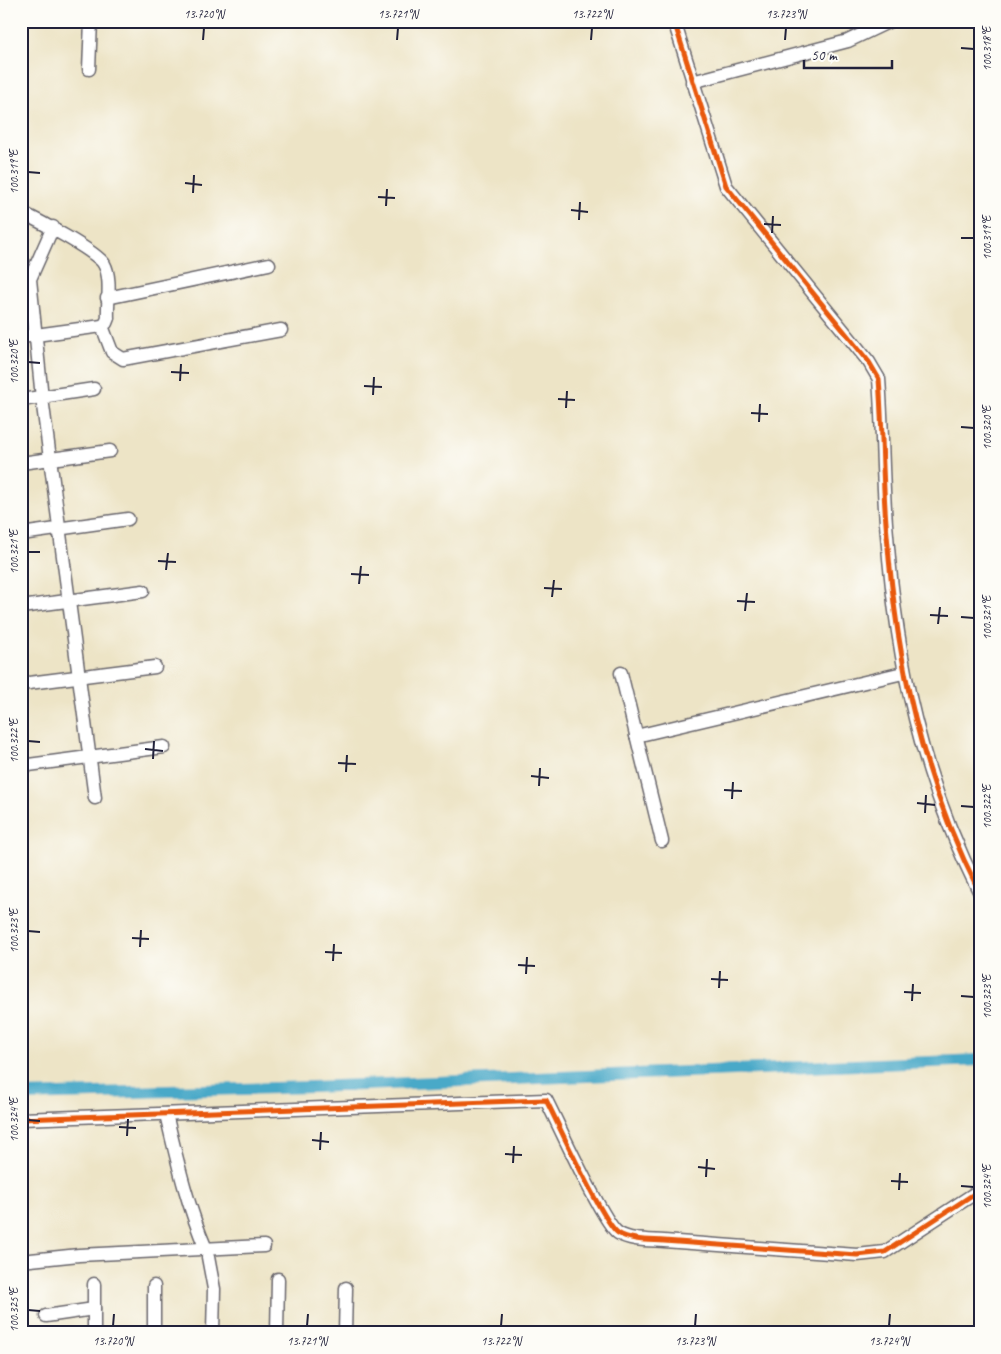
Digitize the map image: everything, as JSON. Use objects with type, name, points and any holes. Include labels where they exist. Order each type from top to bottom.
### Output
[{"type":"street","points":[[89,69],[91,21]]},
{"type":"street","points":[[674,21],[726,186],[869,362],[879,379],[887,535],[903,673],[926,763],[937,797],[965,864],[980,893]]},
{"type":"street","points":[[692,82],[848,41],[890,21]]},
{"type":"street","points":[[21,212],[53,227],[103,263],[108,275],[108,318],[102,326],[21,337]]},
{"type":"street","points":[[53,227],[25,278],[36,335],[42,398],[95,798]]},
{"type":"street","points":[[107,298],[269,264]]},
{"type":"street","points":[[102,326],[112,352],[123,359],[281,330]]},
{"type":"street","points":[[21,400],[94,389]]},
{"type":"street","points":[[21,463],[110,451]]},
{"type":"street","points":[[21,534],[128,519]]},
{"type":"street","points":[[21,607],[143,591]]},
{"type":"street","points":[[21,684],[155,667]]},
{"type":"street","points":[[621,673],[662,841]]},
{"type":"street","points":[[636,736],[903,673]]},
{"type":"street","points":[[21,766],[164,747]]},
{"type":"street","points":[[21,1119],[546,1100],[604,1215],[618,1233],[635,1238],[664,1241],[857,1255],[885,1252],[980,1190]]},
{"type":"street","points":[[166,1114],[180,1176],[193,1219],[207,1253],[214,1289],[213,1333]]},
{"type":"street","points":[[21,1261],[79,1255],[207,1253],[264,1246]]},
{"type":"street","points":[[277,1333],[278,1279]]},
{"type":"street","points":[[94,1284],[94,1333]]},
{"type":"street","points":[[154,1286],[154,1333]]},
{"type":"street","points":[[345,1333],[346,1288]]},
{"type":"street","points":[[46,1316],[94,1309]]},
{"type":"waterway","points":[[21,1095],[312,1087],[980,1060]]},
{"type":"cycle path","points":[[674,21],[726,186],[869,362],[879,379],[884,496],[891,582],[905,674],[927,763],[942,807],[959,850],[980,893]]},
{"type":"cycle path","points":[[21,1119],[546,1100],[592,1193],[611,1225],[623,1236],[647,1240],[857,1255],[885,1252],[980,1190]]}]
